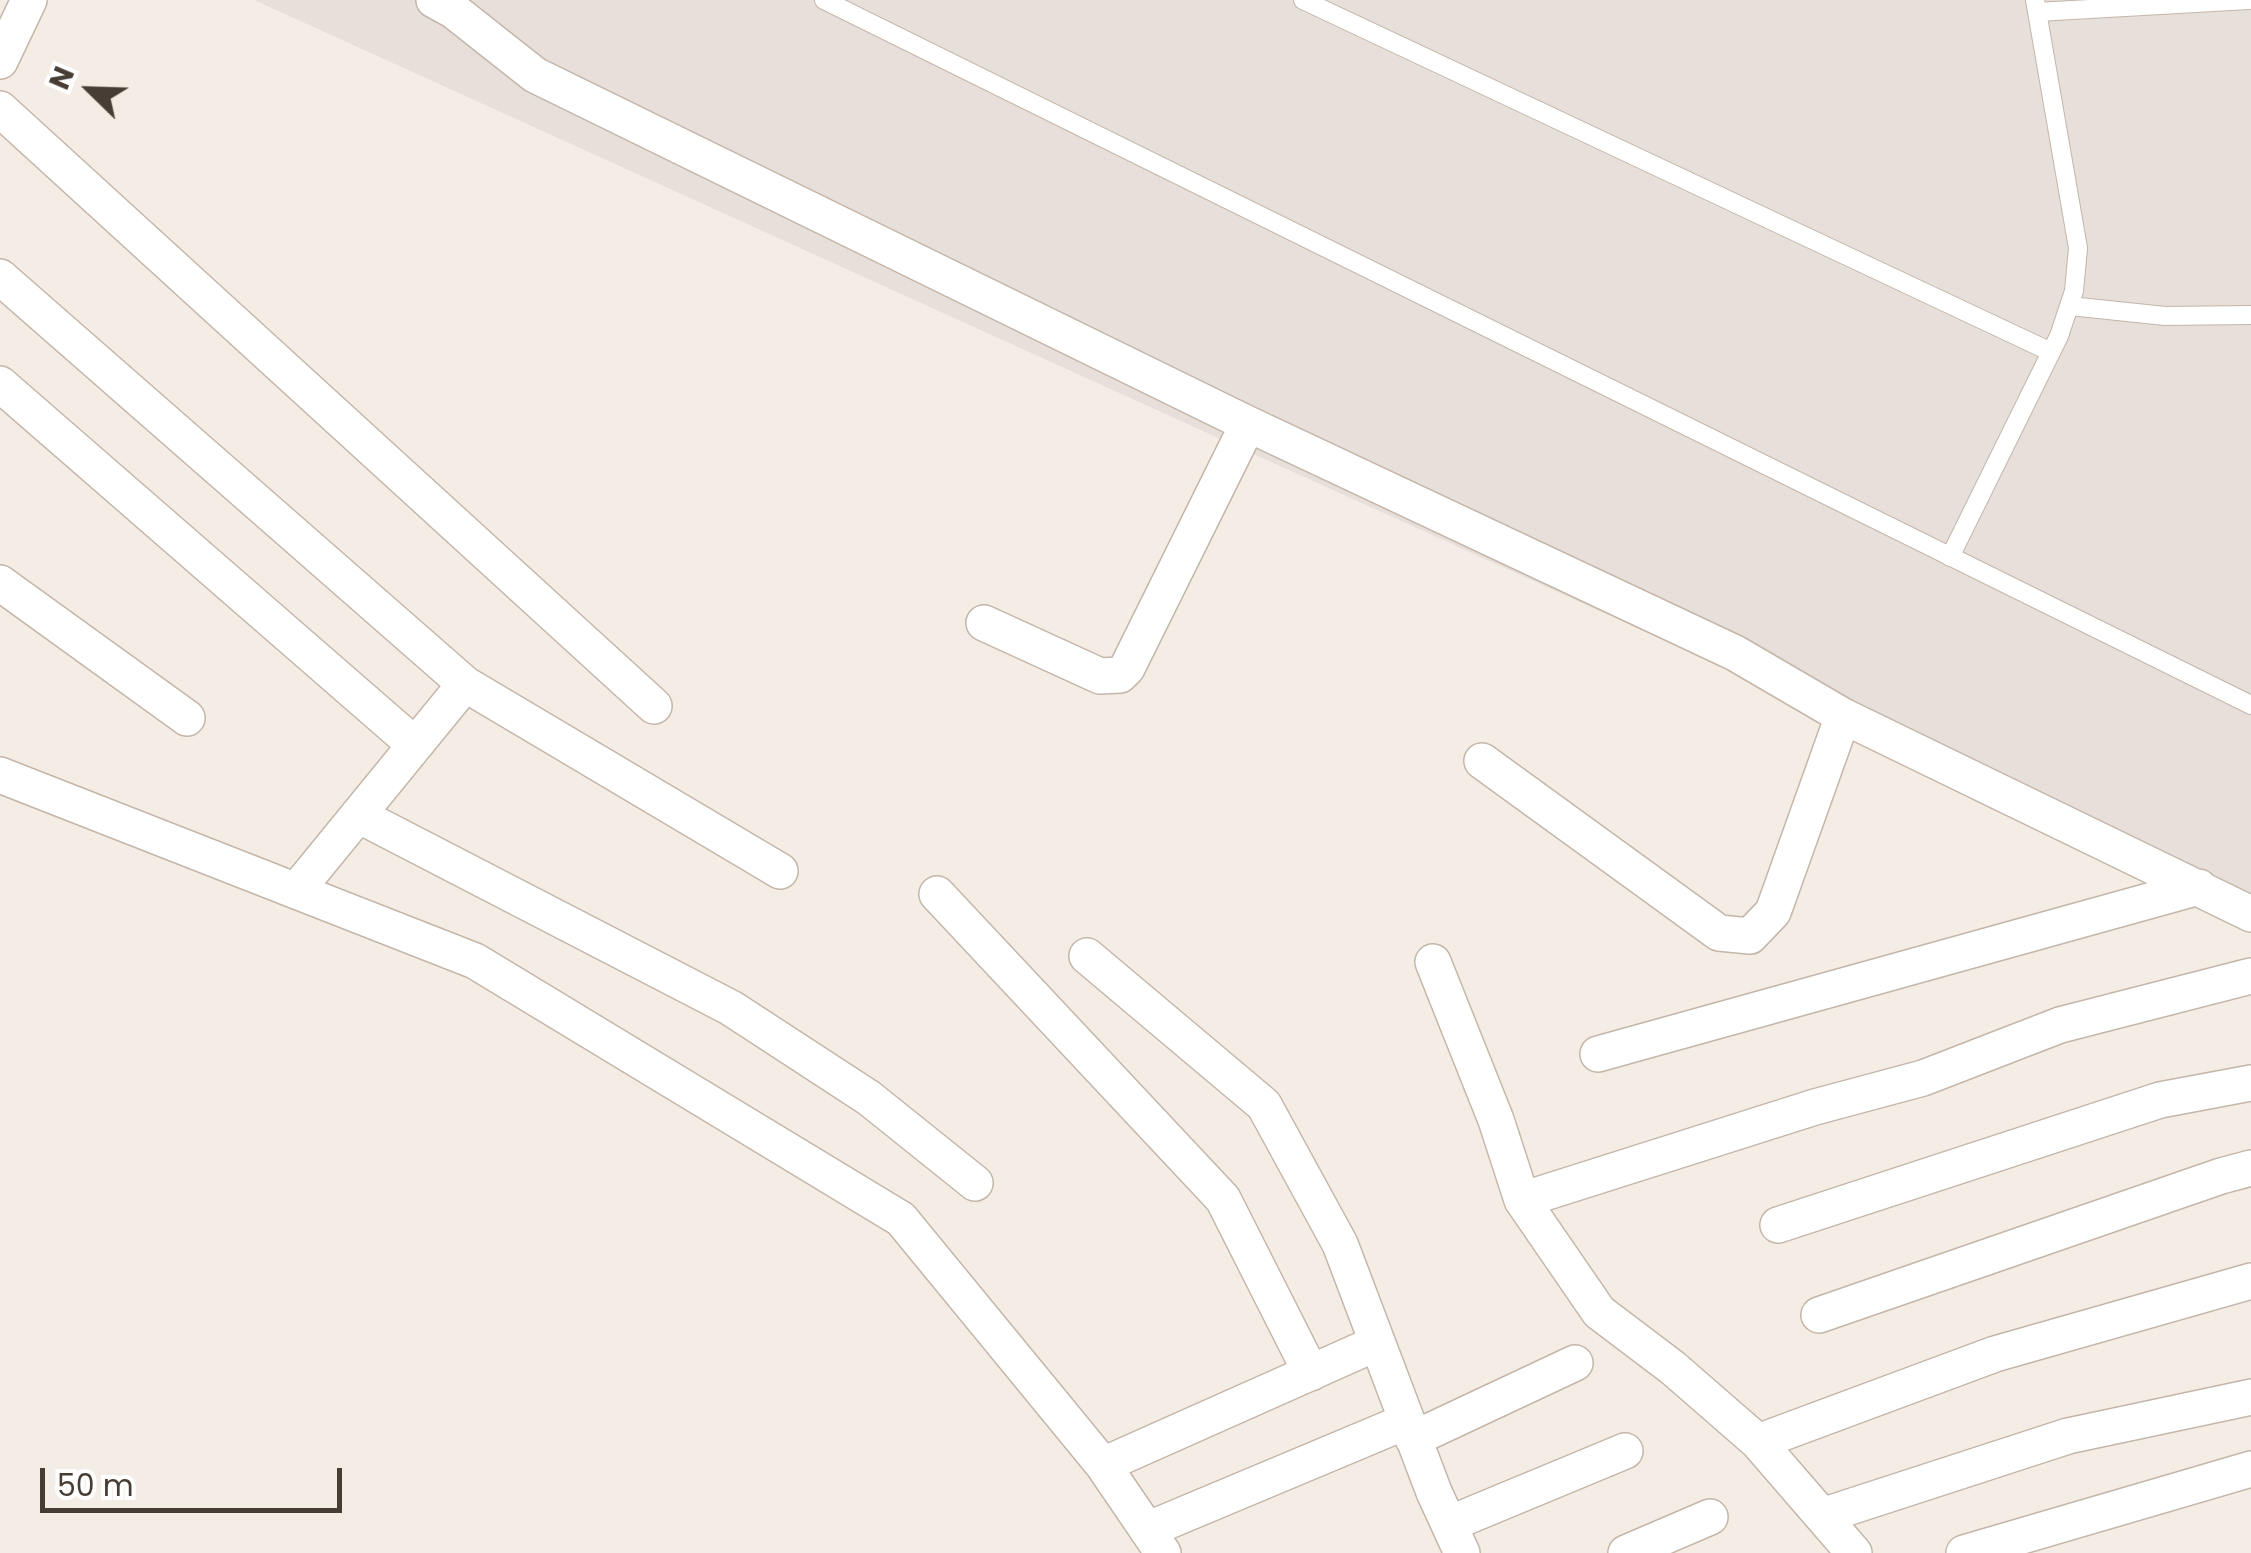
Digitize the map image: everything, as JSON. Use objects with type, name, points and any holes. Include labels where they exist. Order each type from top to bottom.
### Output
[{"type":"street","points":[[434,0],[454,11],[535,75],[1248,424],[1734,653],[1844,716],[2251,914]]},
{"type":"street","points":[[0,62],[29,3]]},
{"type":"street","points":[[0,109],[654,706]]},
{"type":"street","points":[[0,277],[465,684],[780,871]]},
{"type":"street","points":[[0,384],[415,746]]},
{"type":"street","points":[[984,624],[1100,676],[1111,678],[1120,674],[1127,668],[1248,424]]},
{"type":"street","points":[[0,583],[187,718]]},
{"type":"street","points":[[296,890],[465,684]]},
{"type":"street","points":[[1482,761],[1719,933],[1750,936],[1773,912],[1844,716]]},
{"type":"street","points":[[0,774],[474,961],[901,1219],[1103,1465],[1155,1541],[1575,1363]]},
{"type":"street","points":[[358,815],[731,1008],[869,1098],[976,1182]]},
{"type":"street","points":[[1598,1054],[2198,888]]},
{"type":"street","points":[[937,894],[1223,1199],[1311,1374]]},
{"type":"street","points":[[1087,956],[1264,1105],[1340,1244],[1456,1539],[1625,1451]]},
{"type":"street","points":[[1434,962],[1496,1120],[1522,1200],[1599,1312],[1673,1368],[1758,1442],[1854,1553]]},
{"type":"street","points":[[1522,1200],[1923,1078],[2060,1025],[2251,976]]},
{"type":"street","points":[[1778,1225],[2160,1100],[2251,1083]]},
{"type":"street","points":[[1819,1315],[2251,1168]]},
{"type":"street","points":[[1758,1442],[1995,1354],[2251,1281]]},
{"type":"street","points":[[1103,1465],[1377,1344]]},
{"type":"street","points":[[1822,1516],[2068,1436],[2251,1398]]},
{"type":"street","points":[[1964,1553],[2251,1470]]},
{"type":"street","points":[[1626,1553],[1710,1518]]},
{"type":"lane","points":[[824,0],[2251,705]]},
{"type":"lane","points":[[1303,0],[2051,352]]},
{"type":"lane","points":[[1950,557],[2051,352],[2074,291],[2078,248],[2036,6],[2249,0]]},
{"type":"lane","points":[[2070,306],[2165,316],[2251,315]]},
{"type":"shaded area","points":[[254,0],[2251,0],[2251,907],[2216,891]]}]
